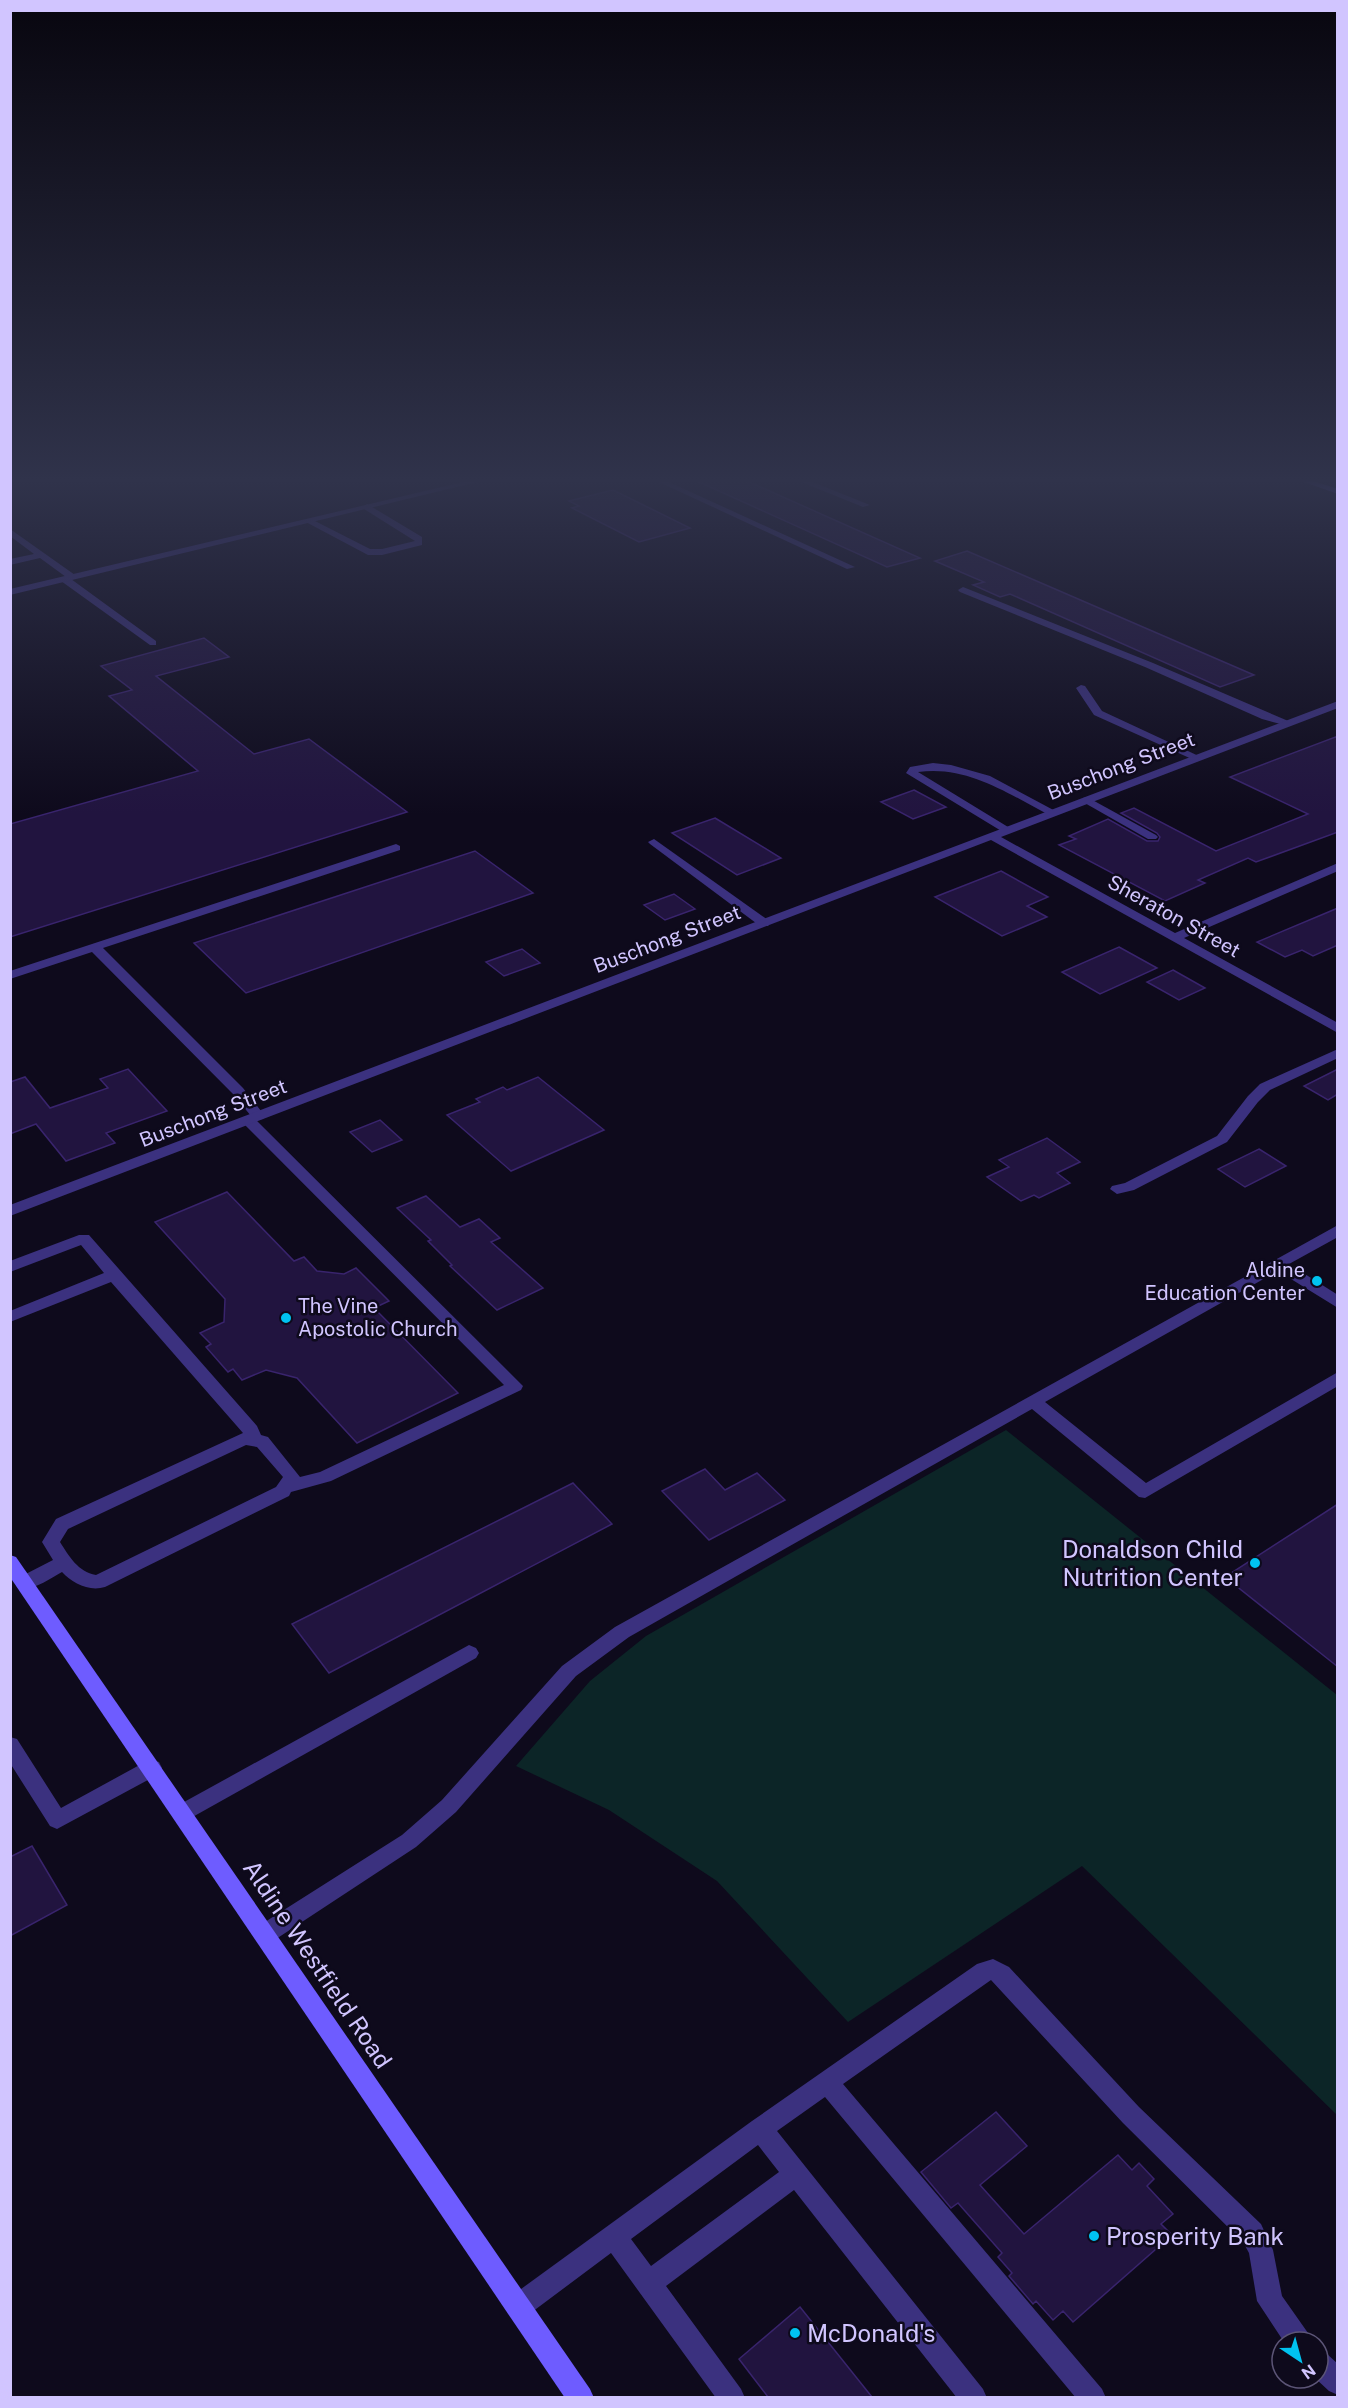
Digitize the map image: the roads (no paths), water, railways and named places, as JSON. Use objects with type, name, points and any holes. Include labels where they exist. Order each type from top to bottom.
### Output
[{"type":"main road","name":"Aldine Westfield Road","points":[[10,1562],[581,2397]]},
{"type":"street","points":[[83,589],[153,643]]},
{"type":"street","points":[[963,590],[1149,664],[1266,717],[1288,723]]},
{"type":"street","points":[[1081,688],[1098,713],[1198,758]]},
{"type":"street","name":"Buschong Street","points":[[10,1211],[1338,704]]},
{"type":"street","points":[[1007,830],[912,773],[915,769],[923,767],[963,769],[1053,813]]},
{"type":"street","points":[[1087,800],[1152,837]]},
{"type":"street","name":"Sheraton Street","points":[[992,836],[1338,1029]]},
{"type":"street","points":[[654,842],[764,923]]},
{"type":"street","points":[[10,975],[396,848]]},
{"type":"street","points":[[1173,938],[1338,866]]},
{"type":"street","points":[[94,947],[238,1091],[253,1118],[515,1386],[325,1478],[285,1487]]},
{"type":"street","points":[[1117,1189],[1129,1187],[1222,1139],[1234,1129],[1245,1108],[1265,1087],[1338,1053]]},
{"type":"street","points":[[265,1934],[409,1841],[448,1806],[569,1671],[622,1632],[1338,1230]]},
{"type":"street","points":[[10,1267],[84,1238],[251,1430],[253,1440]]},
{"type":"street","points":[[1278,1264],[1335,1299]]},
{"type":"street","points":[[10,1317],[114,1275]]},
{"type":"street","points":[[1033,1401],[1145,1492],[1338,1378]]},
{"type":"street","points":[[244,1439],[262,1441],[291,1476],[285,1487],[283,1491],[98,1582],[84,1581],[64,1563],[51,1542],[62,1524],[244,1439]]},
{"type":"street","points":[[25,1583],[64,1563]]},
{"type":"street","points":[[182,1813],[469,1653]]},
{"type":"street","points":[[10,1745],[57,1820],[152,1768]]},
{"type":"street","points":[[519,2307],[760,2129],[984,1971],[993,1969],[1001,1974],[1131,2115],[1252,2233],[1262,2250],[1270,2301],[1291,2330]]},
{"type":"street","points":[[827,2082],[1093,2397]]},
{"type":"street","points":[[760,2129],[974,2397]]},
{"type":"street","points":[[649,2283],[796,2174]]},
{"type":"street","points":[[614,2236],[732,2397]]},
{"type":"place","name":"Aldine Education Center","points":[[1317,1281]]},
{"type":"place","name":"The Vine Apostolic Church","points":[[286,1318]]},
{"type":"place","name":"Donaldson Child Nutrition Center","points":[[1255,1563]]},
{"type":"place","name":"Prosperity Bank","points":[[1094,2236]]},
{"type":"place","name":"McDonald's","points":[[795,2333]]}]
